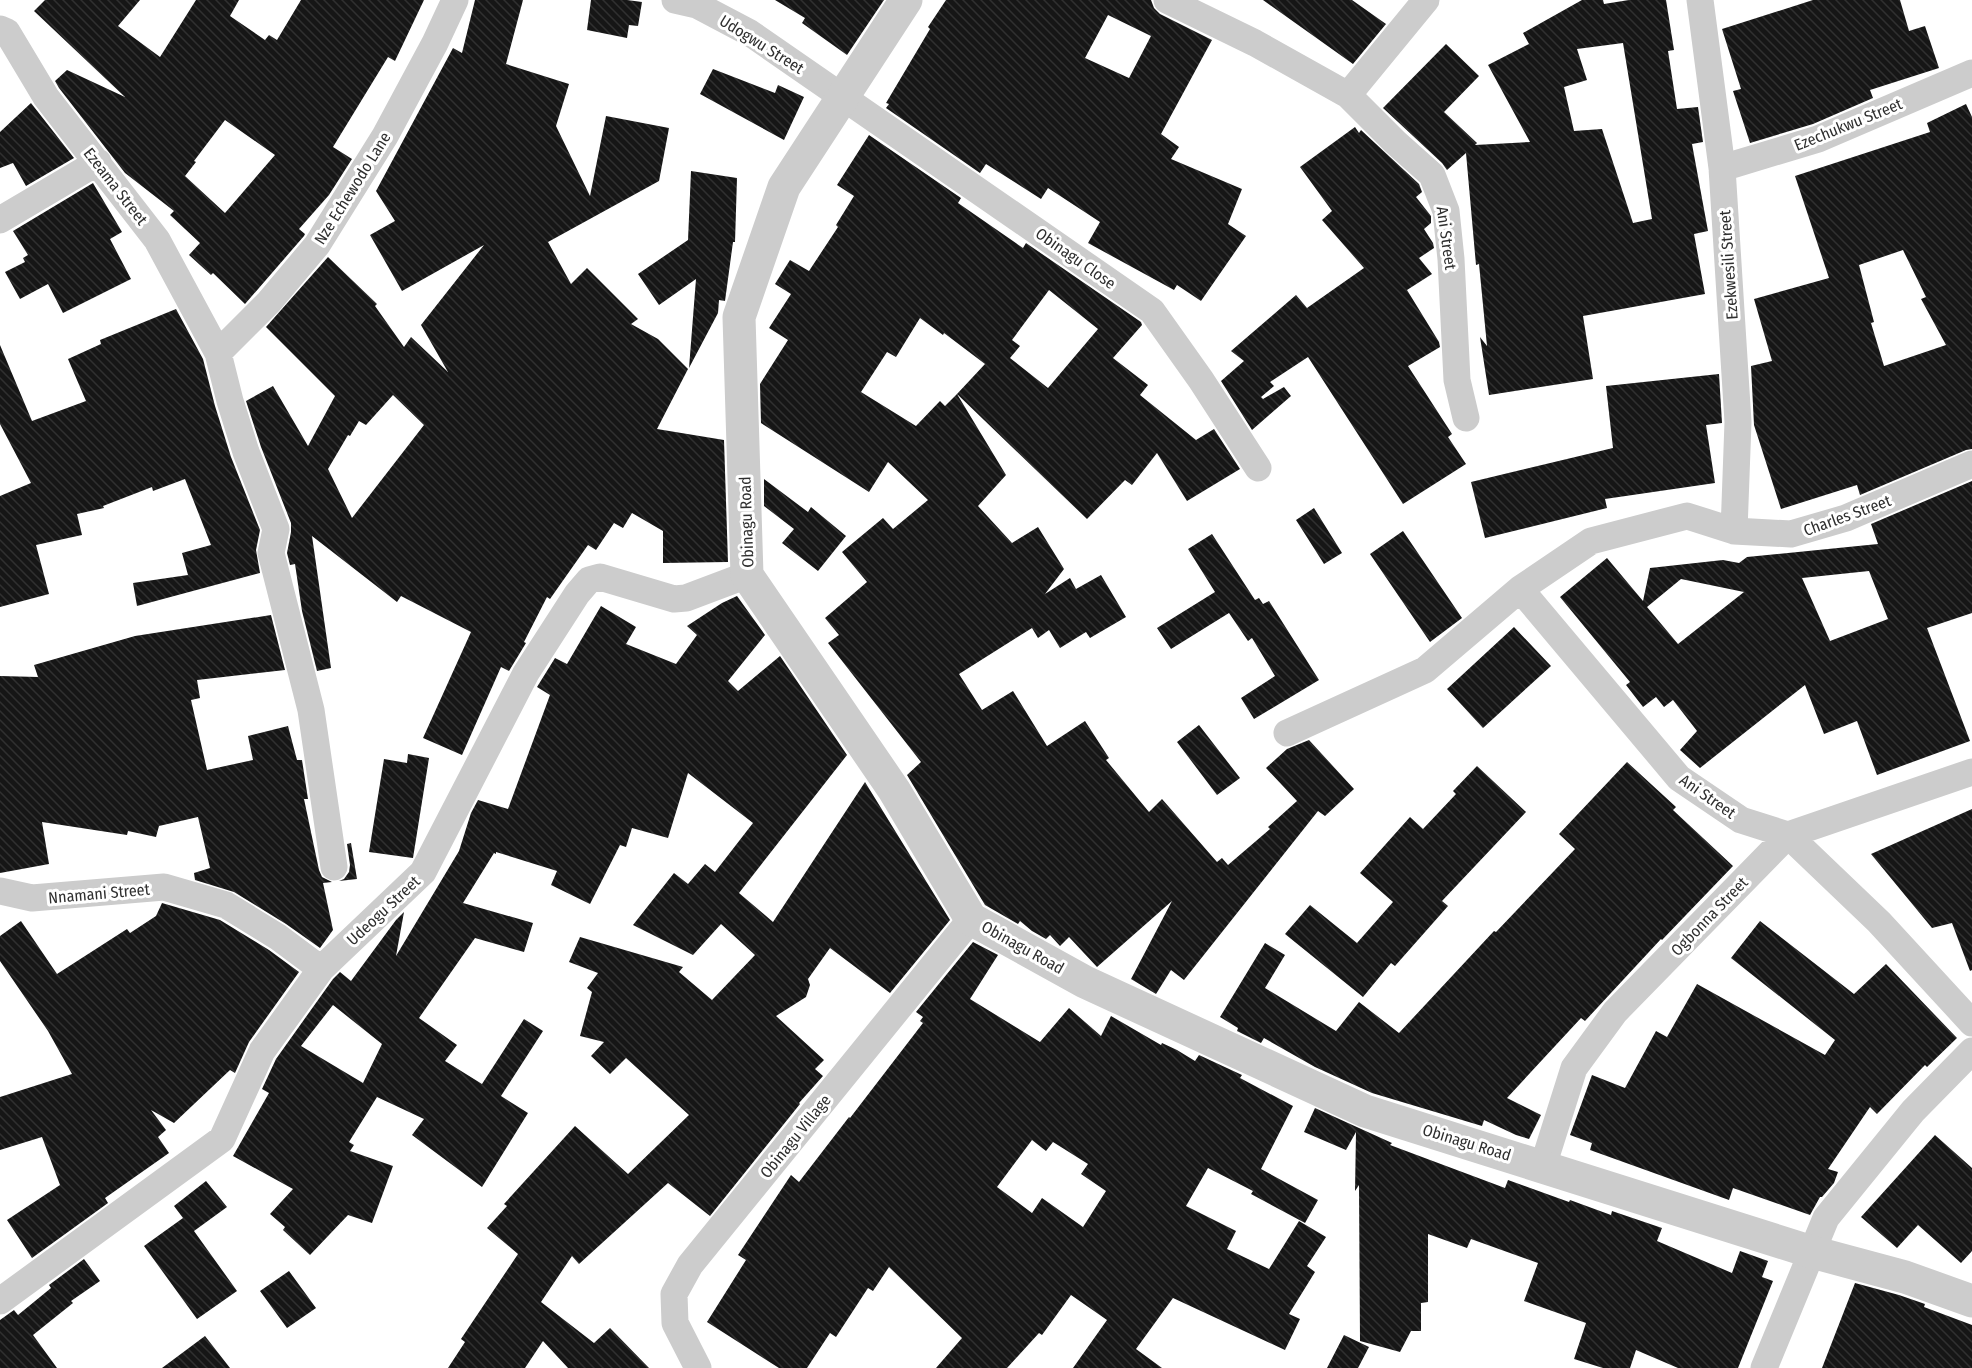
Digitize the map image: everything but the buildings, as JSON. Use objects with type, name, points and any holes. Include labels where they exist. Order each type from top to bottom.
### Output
[{"type":"street","name":"Nze Echewodo Lane","points":[[218,353],[269,302],[317,245],[385,135],[435,44],[455,0]]},
{"type":"street","name":"Udogwu Street","points":[[675,0],[697,5],[750,33],[844,98]]},
{"type":"street","name":"Obinagu Road","points":[[906,0],[784,187],[739,317],[747,575],[894,790],[971,918],[1085,982],[1365,1111],[1812,1252],[1905,1276],[1972,1301]]},
{"type":"street","name":"Ani Street","points":[[1167,0],[1255,43],[1348,95],[1432,175],[1446,211],[1451,259],[1457,380],[1466,418]]},
{"type":"street","points":[[1348,95],[1426,0]]},
{"type":"street","name":"Ezekwesili Street","points":[[1700,0],[1722,168],[1738,422],[1734,531]]},
{"type":"street","name":"Ezeama Street","points":[[0,29],[7,32],[46,97],[157,240],[218,353],[246,452],[276,529],[271,553],[311,710],[334,867]]},
{"type":"street","name":"Ezechukwu Street","points":[[1722,168],[1818,139],[1972,73]]},
{"type":"street","name":"Obinagu Close","points":[[844,98],[1152,311],[1201,380],[1258,468]]},
{"type":"street","points":[[0,220],[98,162]]},
{"type":"street","name":"Charles Street","points":[[1287,733],[1425,670],[1520,589],[1591,542],[1687,516],[1734,531],[1791,534],[1846,518],[1972,464]]},
{"type":"street","name":"Udeogu Street","points":[[0,1301],[222,1139],[262,1051],[321,969],[423,872],[526,673],[577,594],[589,580],[600,577],[674,599],[686,598],[747,575]]},
{"type":"street","name":"Ani Street","points":[[1520,589],[1679,778],[1741,820],[1788,835],[1880,922],[1972,1023]]},
{"type":"street","name":"Ogbonna Street","points":[[1543,1166],[1574,1068],[1615,1012],[1788,835],[1972,772]]},
{"type":"street","name":"Nnamani Street","points":[[0,891],[32,898],[164,887],[226,905],[279,937],[321,969]]},
{"type":"street","name":"Obinagu Village","points":[[698,1368],[675,1323],[674,1294],[690,1265],[971,918]]},
{"type":"street","points":[[1764,1368],[1826,1218],[1913,1112],[1972,1051]]}]
